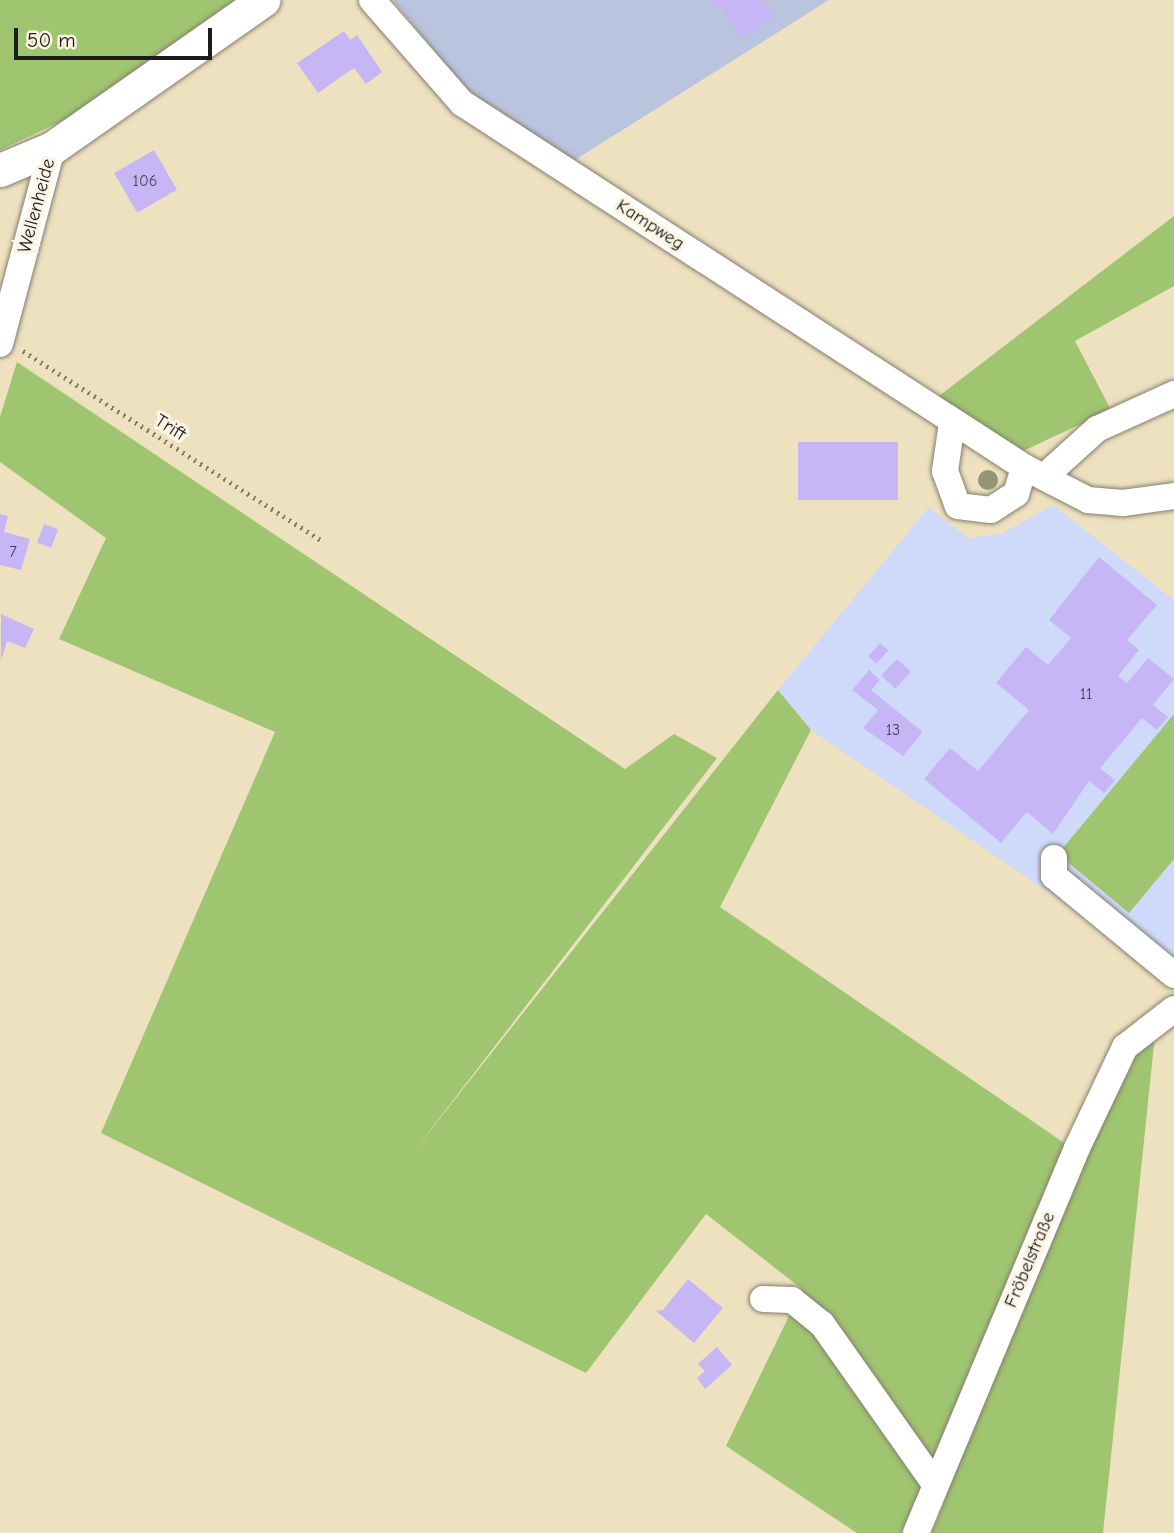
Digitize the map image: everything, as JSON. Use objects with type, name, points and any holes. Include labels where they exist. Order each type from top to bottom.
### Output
[{"type":"main road","points":[[0,170],[52,148],[263,0]]},
{"type":"street","name":"Kampweg","points":[[372,0],[462,103],[952,423],[1034,472],[1088,500],[1123,503],[1174,496]]},
{"type":"street","name":"Wellenheide","points":[[1,341],[52,148]]},
{"type":"street","points":[[952,423],[945,471],[958,506],[991,510],[1016,494],[1034,472],[1097,429],[1174,394]]},
{"type":"street","points":[[1054,859],[1054,876],[1174,975]]},
{"type":"street","name":"Fröbelstraße","points":[[916,1533],[1077,1148],[1125,1048],[1174,1009]]},
{"type":"street","points":[[764,1299],[792,1300],[822,1324],[935,1484]]},
{"type":"path","name":"Trift","points":[[1,341],[324,542]]},
{"type":"shaded area","points":[[393,0],[829,0],[570,163],[474,99]]},
{"type":"shaded area","points":[[1053,505],[1174,600],[1174,978],[811,730],[778,690],[929,507],[968,538],[1001,534]]},
{"type":"green space","points":[[0,0],[235,0],[70,117],[0,150]]},
{"type":"green space","points":[[1174,216],[1174,286],[1075,341],[1111,410],[1023,451],[935,399]]},
{"type":"green space","points":[[17,362],[625,769],[674,734],[717,758],[411,1155],[778,690],[811,730],[720,907],[1070,1147],[901,1533],[857,1533],[726,1446],[802,1289],[706,1214],[586,1373],[101,1133],[275,732],[59,639],[106,538],[0,462],[0,417]]},
{"type":"green space","points":[[1174,714],[1174,859],[1129,913],[1058,854]]},
{"type":"green space","points":[[1155,1035],[1103,1533],[932,1533],[1017,1310],[1130,1056]]},
{"type":"building","points":[[710,0],[762,0],[774,17],[741,38],[719,4],[714,7]]},
{"type":"building","points":[[344,31],[350,40],[357,35],[382,72],[366,84],[354,68],[318,93],[297,63]]},
{"type":"building","points":[[154,150],[177,190],[137,213],[114,173]]},
{"type":"building","points":[[798,442],[898,442],[898,500],[798,500]]},
{"type":"building","points":[[0,514],[8,516],[4,532],[30,539],[21,570],[0,565]]},
{"type":"building","points":[[44,524],[58,529],[51,548],[37,543]]},
{"type":"building","points":[[1099,557],[1157,605],[1127,640],[1139,650],[1118,676],[1127,683],[1148,658],[1174,679],[1153,705],[1168,717],[1157,730],[1142,718],[1100,768],[1115,780],[1104,793],[1089,781],[1053,834],[1027,812],[1001,843],[924,779],[950,748],[978,771],[1029,710],[996,683],[1026,647],[1048,665],[1071,638],[1049,620]]},
{"type":"building","points":[[1,614],[34,629],[25,648],[7,641],[1,661]]},
{"type":"building","points":[[880,643],[888,650],[876,664],[868,657]]},
{"type":"building","points":[[897,659],[911,672],[895,689],[881,676]]},
{"type":"building","points":[[869,670],[880,680],[871,690],[923,732],[903,756],[863,728],[878,710],[852,690]]},
{"type":"building","points":[[688,1279],[723,1308],[694,1343],[656,1311],[663,1310]]},
{"type":"building","points":[[717,1347],[732,1365],[705,1389],[697,1378],[705,1371],[698,1364]]}]
